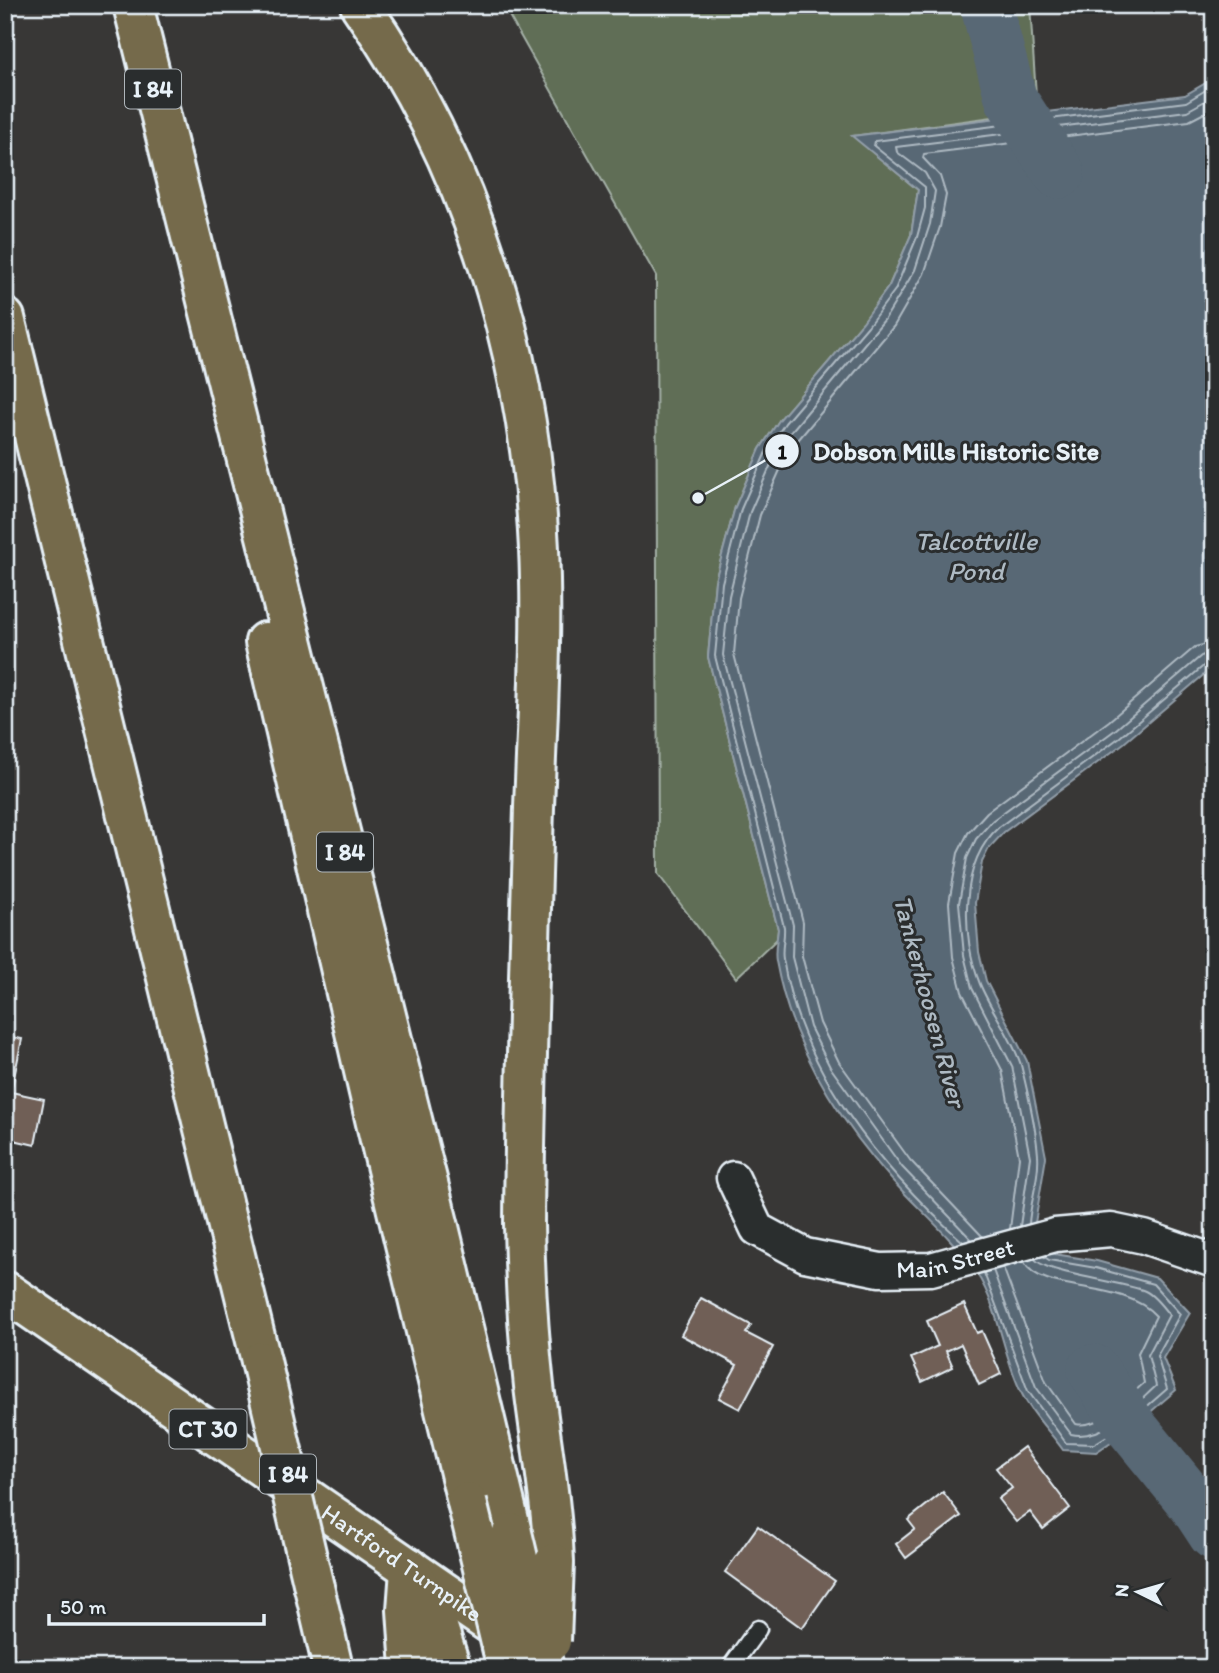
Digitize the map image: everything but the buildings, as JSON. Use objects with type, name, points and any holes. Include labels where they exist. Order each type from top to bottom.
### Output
[{"type":"main road","name":"I 84","points":[[133,5],[439,1227],[544,1668]]},
{"type":"main road","points":[[359,5],[406,78],[462,196],[506,324],[527,422],[535,485],[540,601],[524,1235],[526,1305],[534,1385],[552,1506],[554,1563],[550,1668]]},
{"type":"main road","points":[[152,84],[173,254],[507,1668]]},
{"type":"main road","name":"I 84","points":[[5,318],[261,1362],[333,1668]]},
{"type":"main road","name":"Hartford Turnpike","points":[[5,1291],[556,1668]]},
{"type":"main road","points":[[410,1568],[407,1610],[411,1668]]},
{"type":"main road","points":[[410,1568],[433,1612],[451,1668]]},
{"type":"main road","points":[[316,1595],[320,1668]]},
{"type":"street","name":"Main Street","points":[[733,1178],[757,1229],[805,1255],[880,1270],[931,1269],[1055,1235],[1111,1230],[1144,1237],[1214,1261]]},
{"type":"lane","points":[[730,1668],[758,1629]]},
{"type":"green space","points":[[503,5],[1030,5],[1037,111],[853,136],[918,190],[911,235],[889,286],[863,322],[780,419],[760,449],[735,507],[715,581],[708,657],[778,929],[777,939],[736,978],[658,874],[656,276]]},
{"type":"water","name":"Talcottville Pond","points":[[1214,73],[1214,666],[1124,743],[1004,832],[989,848],[982,862],[975,903],[979,952],[986,981],[1027,1061],[1046,1157],[1035,1223],[1049,1253],[1097,1261],[1157,1278],[1190,1313],[1163,1358],[1176,1390],[1132,1428],[1096,1452],[1063,1450],[1022,1394],[991,1303],[977,1274],[947,1237],[892,1180],[852,1131],[819,1078],[793,1022],[776,961],[778,929],[708,657],[715,581],[735,507],[760,449],[780,419],[863,322],[889,286],[911,235],[918,190],[852,136],[1185,95],[1209,81]]},
{"type":"waterway","name":"Tankerhoosen River","points":[[986,5],[1011,99],[1059,173]]},
{"type":"waterway","name":"Tankerhoosen River","points":[[1093,1370],[1132,1428],[1195,1505],[1214,1534]]},
{"type":"place","name":"Dobson Mills Historic Site","points":[[698,498]]}]
